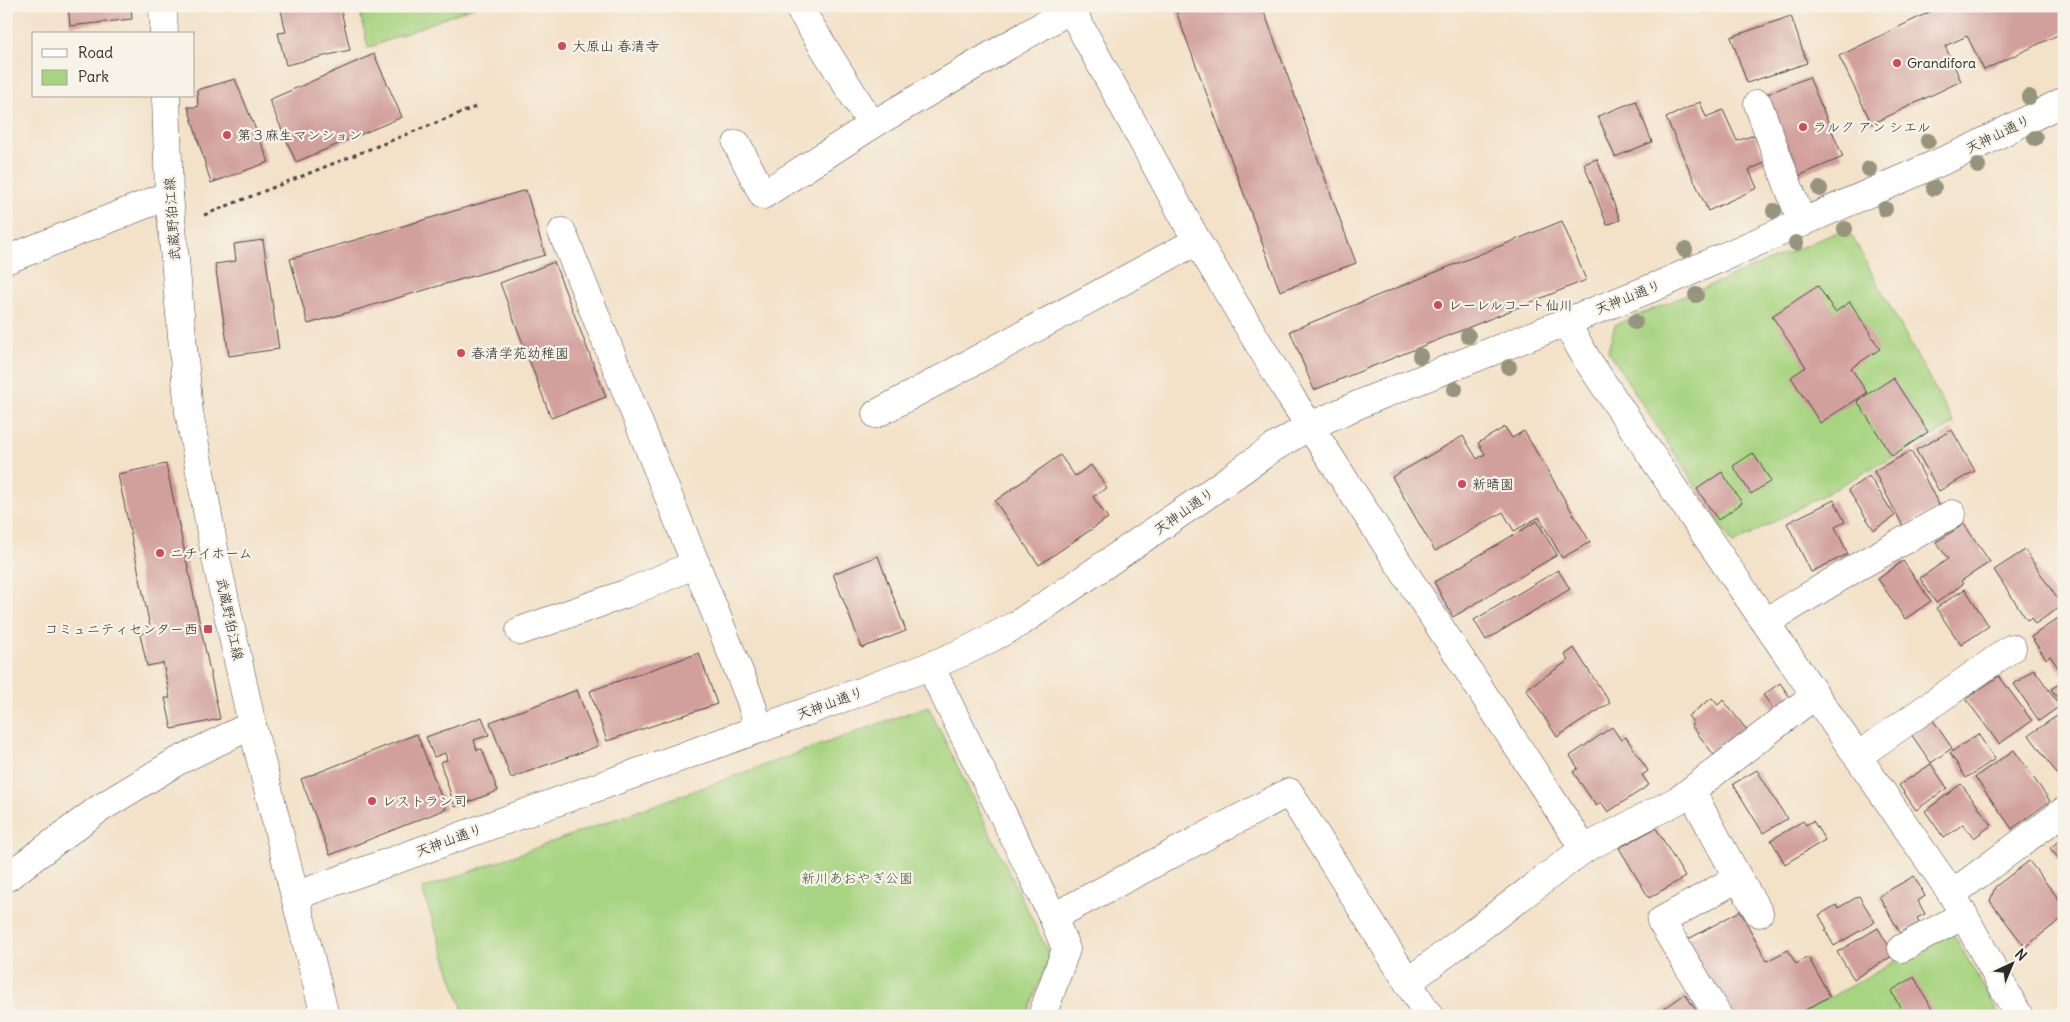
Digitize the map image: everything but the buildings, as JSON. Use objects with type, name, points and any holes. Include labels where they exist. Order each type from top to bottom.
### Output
[{"type":"street","points":[[163,6],[164,32]]},
{"type":"street","points":[[798,6],[872,125]]},
{"type":"street","points":[[737,144],[763,195],[872,125],[1070,8],[1197,241],[1310,426],[1584,849]]},
{"type":"street","name":"武蔵野狛江線","points":[[166,98],[171,229],[189,412],[216,554],[252,724],[325,1016]]},
{"type":"street","name":"天神山通り","points":[[295,896],[759,730],[968,650],[1018,624],[1273,448],[1310,426],[1369,400],[1657,286],[1970,149],[2064,101]]},
{"type":"street","points":[[1758,104],[1802,222]]},
{"type":"street","points":[[6,260],[169,195]]},
{"type":"street","points":[[562,232],[750,699],[759,730]]},
{"type":"street","points":[[876,414],[1197,241]]},
{"type":"street","points":[[1566,322],[1599,377],[1958,904],[2019,1016]]},
{"type":"street","points":[[1766,622],[1857,567],[1952,514]]},
{"type":"street","points":[[520,631],[625,594],[696,564]]},
{"type":"street","points":[[1858,756],[2012,648]]},
{"type":"street","points":[[930,666],[1053,917],[1066,949],[1042,1016]]},
{"type":"street","points":[[1408,982],[1584,849],[1647,817],[1691,791],[1815,695]]},
{"type":"street","points":[[6,878],[99,809],[176,762],[252,724]]},
{"type":"street","points":[[1691,791],[1759,913]]},
{"type":"street","points":[[1053,917],[1289,792],[1429,1016]]},
{"type":"street","points":[[1902,948],[1958,904],[2064,811]]},
{"type":"street","points":[[1718,1016],[1661,921],[1738,878]]},
{"type":"path","points":[[171,229],[478,106]]},
{"type":"green space","points":[[359,6],[476,6],[368,48]]},
{"type":"green space","points":[[1838,232],[1852,236],[1954,424],[1733,544],[1608,351],[1615,325]]},
{"type":"green space","name":"新川あおやぎ公園","points":[[928,706],[1050,956],[1026,1016],[465,1016],[422,889]]},
{"type":"green space","points":[[1951,930],[2000,1016],[1797,1016]]},
{"type":"place","name":"大原山 春清寺","points":[[562,46]]},
{"type":"place","name":"Grandifora","points":[[1897,63]]},
{"type":"place","name":"ラルク アン シエル","points":[[1803,127]]},
{"type":"place","name":"第３麻生マンション","points":[[227,135]]},
{"type":"place","name":"レーレルコート仙川","points":[[1438,305]]},
{"type":"place","name":"春清学苑幼稚園","points":[[461,353]]},
{"type":"place","name":"新晴園","points":[[1462,484]]},
{"type":"place","name":"ニチイホーム","points":[[160,553]]},
{"type":"place","name":"コミュニティセンター西","points":[[208,629]]},
{"type":"place","name":"レストラン司","points":[[372,801]]}]
